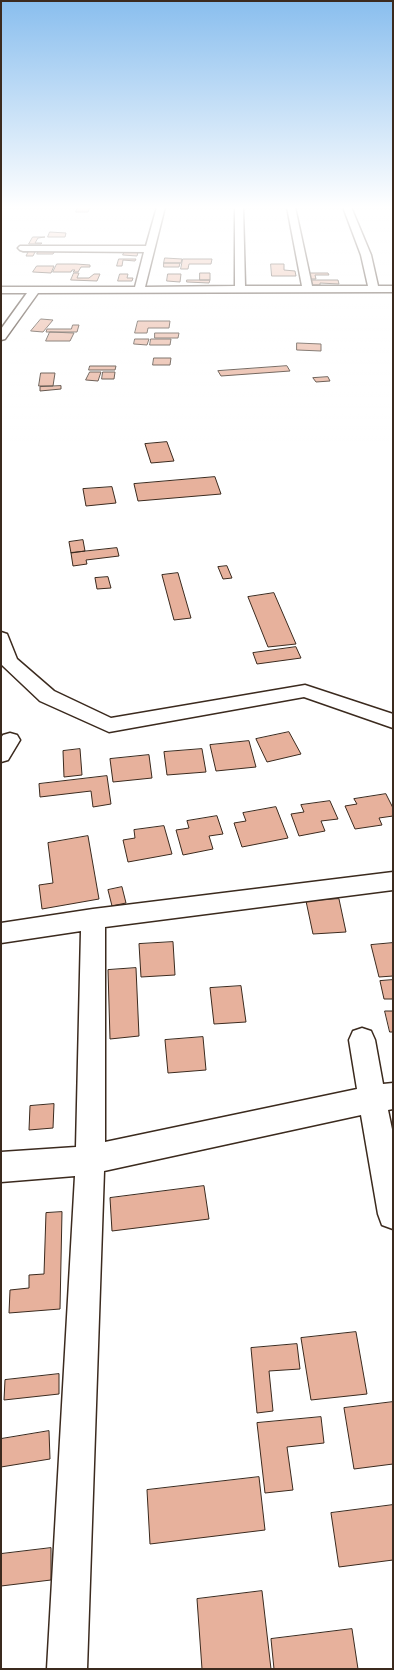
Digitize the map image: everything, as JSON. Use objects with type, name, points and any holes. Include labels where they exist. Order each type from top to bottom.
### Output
[{"type":"street","points":[[139,290],[140,285]]},
{"type":"street","points":[[240,285],[240,290]]},
{"type":"street","points":[[307,285],[308,290]]},
{"type":"street","points":[[373,285],[374,289]]},
{"type":"street","points":[[1,290],[393,289]]},
{"type":"street","points":[[1,337],[34,291]]},
{"type":"street","points":[[7,314],[18,313]]},
{"type":"street","points":[[1,638],[9,662],[47,696],[109,725],[305,691],[393,721]]},
{"type":"street","points":[[1,933],[93,919],[393,881]]},
{"type":"street","points":[[67,1669],[90,1160],[93,919]]},
{"type":"street","points":[[362,1040],[383,1098],[393,1214]]},
{"type":"street","points":[[1,1167],[90,1160],[383,1098]]},
{"type":"building","points":[[41,319],[53,320],[43,332],[31,331]]},
{"type":"building","points":[[138,321],[170,321],[169,328],[148,328],[147,333],[135,333]]},
{"type":"building","points":[[73,325],[79,325],[77,332],[46,332],[47,329],[71,329]]},
{"type":"building","points":[[50,332],[74,333],[70,341],[46,341]]},
{"type":"building","points":[[155,333],[179,333],[178,338],[155,338]]},
{"type":"building","points":[[135,339],[149,339],[147,345],[134,344]]},
{"type":"building","points":[[151,339],[171,339],[170,345],[150,345]]},
{"type":"building","points":[[297,343],[321,344],[321,351],[297,350]]},
{"type":"building","points":[[154,358],[171,358],[170,365],[153,365]]},
{"type":"building","points":[[90,366],[116,366],[115,370],[89,370]]},
{"type":"building","points":[[287,366],[290,371],[221,376],[218,371]]},
{"type":"building","points":[[90,372],[101,372],[98,381],[86,380]]},
{"type":"building","points":[[103,372],[115,372],[114,379],[102,379]]},
{"type":"building","points":[[41,373],[55,373],[53,386],[39,386]]},
{"type":"building","points":[[328,377],[330,381],[316,382],[313,378]]},
{"type":"building","points":[[61,386],[61,389],[40,391],[40,387]]},
{"type":"building","points":[[167,442],[174,461],[151,463],[145,444]]},
{"type":"building","points":[[215,477],[221,494],[138,501],[134,484]]},
{"type":"building","points":[[112,487],[116,503],[86,506],[83,489]]},
{"type":"building","points":[[83,540],[85,551],[71,553],[69,542]]},
{"type":"building","points":[[117,548],[119,556],[86,560],[87,564],[73,566],[71,553]]},
{"type":"building","points":[[227,566],[232,578],[223,579],[218,567]]},
{"type":"building","points":[[178,573],[191,618],[174,620],[162,575]]},
{"type":"building","points":[[108,577],[111,588],[97,589],[95,578]]},
{"type":"building","points":[[274,593],[296,644],[268,647],[248,597]]},
{"type":"building","points":[[296,647],[301,658],[257,664],[253,653]]},
{"type":"building","points":[[289,732],[301,754],[267,762],[256,739]]},
{"type":"building","points":[[249,741],[256,767],[216,771],[210,745]]},
{"type":"building","points":[[80,749],[82,775],[64,777],[63,751]]},
{"type":"building","points":[[202,749],[206,772],[167,775],[164,752]]},
{"type":"building","points":[[149,755],[152,778],[113,782],[110,759]]},
{"type":"building","points":[[107,776],[111,804],[93,807],[91,791],[40,797],[39,784]]},
{"type":"building","points":[[386,794],[393,808],[393,816],[379,818],[382,825],[355,829],[345,806],[357,804],[354,799]]},
{"type":"building","points":[[330,801],[338,819],[321,821],[325,831],[299,836],[291,814],[304,812],[301,805]]},
{"type":"building","points":[[276,807],[288,838],[242,847],[234,823],[246,821],[243,813]]},
{"type":"building","points":[[217,816],[223,834],[209,836],[213,849],[183,855],[176,830],[189,828],[187,821]]},
{"type":"building","points":[[164,826],[172,854],[128,862],[123,840],[135,838],[134,830]]},
{"type":"building","points":[[88,836],[99,899],[42,909],[39,885],[53,883],[48,843]]},
{"type":"building","points":[[122,887],[126,903],[112,906],[108,890]]},
{"type":"building","points":[[339,899],[346,932],[313,934],[306,901]]},
{"type":"building","points":[[173,942],[175,975],[141,977],[139,944]]},
{"type":"building","points":[[393,943],[393,976],[379,977],[371,945]]},
{"type":"building","points":[[136,968],[139,1036],[110,1039],[108,970]]},
{"type":"building","points":[[393,980],[393,999],[384,999],[380,981]]},
{"type":"building","points":[[241,986],[246,1022],[214,1024],[210,988]]},
{"type":"building","points":[[385,1011],[393,1011],[393,1032],[390,1032]]},
{"type":"building","points":[[203,1037],[206,1070],[168,1073],[165,1040]]},
{"type":"building","points":[[54,1104],[53,1128],[29,1130],[30,1106]]},
{"type":"building","points":[[204,1186],[209,1219],[112,1231],[110,1198]]},
{"type":"building","points":[[62,1212],[60,1309],[9,1313],[10,1290],[29,1288],[29,1275],[44,1274],[46,1213]]},
{"type":"building","points":[[356,1332],[367,1394],[311,1400],[301,1338]]},
{"type":"building","points":[[297,1344],[300,1369],[269,1371],[273,1411],[257,1413],[251,1348]]},
{"type":"building","points":[[59,1374],[59,1394],[4,1400],[5,1380]]},
{"type":"building","points":[[393,1402],[393,1464],[354,1469],[344,1408]]},
{"type":"building","points":[[321,1417],[324,1443],[287,1447],[293,1490],[265,1493],[257,1423]]},
{"type":"building","points":[[49,1431],[50,1459],[1,1467],[1,1439]]},
{"type":"building","points":[[259,1477],[265,1530],[150,1544],[147,1490]]},
{"type":"building","points":[[393,1505],[393,1560],[339,1567],[331,1513]]},
{"type":"building","points":[[51,1548],[51,1580],[1,1586],[1,1554]]},
{"type":"building","points":[[262,1591],[271,1669],[202,1669],[197,1599]]},
{"type":"building","points":[[352,1629],[358,1669],[274,1669],[271,1639]]}]
